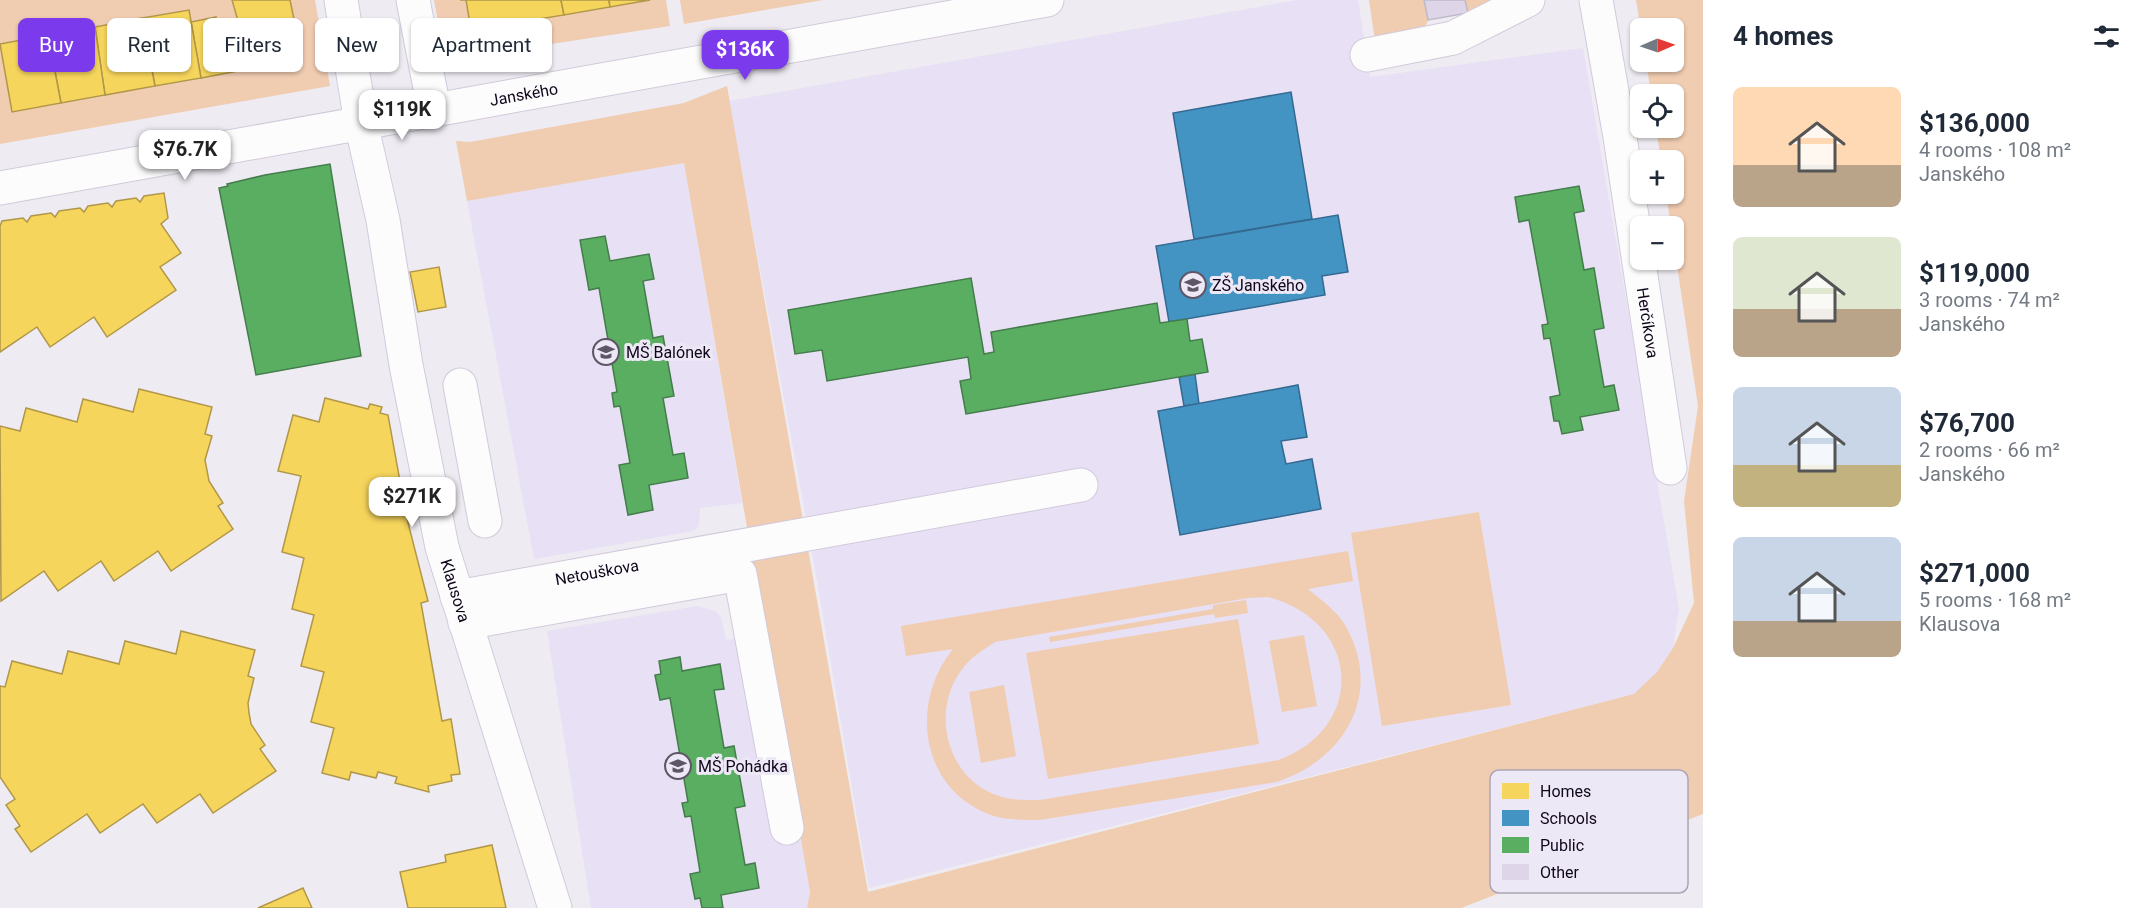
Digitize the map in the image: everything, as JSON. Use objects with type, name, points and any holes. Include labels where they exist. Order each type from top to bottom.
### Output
[{"type":"street","name":"Klausova","points":[[341,0],[361,123],[383,220],[419,437],[442,547],[555,908]]},
{"type":"street","points":[[413,0],[434,109]]},
{"type":"street","name":"Janského","points":[[0,188],[434,109],[681,67],[982,6],[1047,0]]},
{"type":"street","points":[[1367,55],[1453,38],[1528,0]]},
{"type":"street","name":"Herčíkova","points":[[1596,0],[1620,137],[1670,468]]},
{"type":"street","points":[[460,385],[484,521]]},
{"type":"street","points":[[419,437],[468,428]]},
{"type":"street","name":"Netouškova","points":[[461,610],[739,546],[1081,485]]},
{"type":"street","points":[[461,610],[740,574],[787,828]]},
{"type":"shaded area","points":[[0,0],[232,0],[237,18],[203,18],[191,22],[189,10],[145,18],[107,18],[107,25],[95,27],[95,18],[18,18],[18,41],[0,44]]},
{"type":"shaded area","points":[[290,0],[315,0],[318,18],[315,18],[315,72],[328,72],[330,86],[0,144],[0,45],[13,111],[229,72],[303,72],[303,18],[294,18]]},
{"type":"shaded area","points":[[434,0],[466,0],[469,18],[437,18]]},
{"type":"shaded area","points":[[650,0],[666,0],[670,26],[552,44],[552,18],[543,18]]},
{"type":"shaded area","points":[[680,0],[823,0],[684,24]]},
{"type":"shaded area","name":"ZŠ Janského","points":[[1297,0],[1358,0],[1370,77],[1583,48],[1679,609],[1673,648],[1657,672],[1635,694],[869,888],[809,534],[729,101]]},
{"type":"shaded area","points":[[1369,0],[1424,0],[1428,20],[1423,32],[1375,41]]},
{"type":"shaded area","points":[[1465,0],[1503,0],[1468,13]]},
{"type":"shaded area","points":[[1636,0],[1703,0],[1703,814],[1688,820],[1688,770],[1490,770],[1490,893],[1500,893],[1461,908],[807,908],[810,892],[684,163],[467,201],[456,141],[470,142],[684,103],[727,86],[868,892],[1634,694],[1657,672],[1673,648],[1694,603],[1684,501],[1698,406],[1678,270],[1684,270],[1684,216],[1669,216],[1668,204],[1684,204],[1684,150],[1659,150],[1658,138],[1684,138],[1684,84],[1649,84],[1648,72],[1684,72],[1684,18],[1639,18]]},
{"type":"shaded area","name":"MŠ Balónek","points":[[684,163],[742,503],[700,508],[699,526],[693,531],[534,559],[467,201]]},
{"type":"shaded area","points":[[1479,512],[1511,705],[1382,726],[1351,533]]},
{"type":"shaded area","points":[[1348,551],[1353,581],[1308,589],[1333,610],[1345,625],[1356,650],[1361,675],[1359,698],[1351,720],[1339,740],[1322,758],[1301,772],[1276,782],[1040,820],[1005,818],[994,816],[969,804],[950,788],[937,767],[929,744],[927,720],[930,695],[939,671],[953,649],[906,656],[901,626]],"holes":[[[1268,597],[1299,610],[1321,628],[1335,650],[1341,675],[1339,700],[1328,724],[1308,744],[1279,760],[1040,800],[1004,798],[981,788],[956,760],[949,742],[946,723],[947,703],[953,685],[963,668],[995,642],[1248,598]]]},
{"type":"shaded area","points":[[1246,600],[1248,613],[1215,618],[1214,614],[1050,642],[1049,637],[1213,609],[1213,605]]},
{"type":"shaded area","name":"MŠ Pohádka","points":[[698,606],[715,611],[721,617],[726,640],[764,633],[810,892],[807,908],[591,908],[547,631]]},
{"type":"shaded area","points":[[1238,619],[1259,744],[1048,779],[1026,653]]},
{"type":"shaded area","points":[[1304,635],[1317,706],[1282,712],[1269,641]]},
{"type":"shaded area","points":[[1004,685],[1016,756],[981,763],[969,692]]},
{"type":"building: Homes","points":[[232,0],[290,0],[294,18],[237,18]]},
{"type":"building: Homes","points":[[466,0],[561,0],[564,15],[545,18],[469,18]]},
{"type":"building: Homes","points":[[561,0],[609,0],[610,7],[564,15]]},
{"type":"building: Homes","points":[[609,0],[650,0],[610,7]]},
{"type":"building: Homes","points":[[189,10],[190,18],[142,18]]},
{"type":"building: Homes","points":[[203,20],[203,72],[232,72],[201,78],[191,22]]},
{"type":"building: Homes","points":[[191,21],[201,78],[155,86],[152,72],[191,72]]},
{"type":"building: Homes","points":[[107,25],[107,72],[152,72],[155,86],[105,95],[95,27]]},
{"type":"building: Homes","points":[[95,27],[105,95],[61,103],[55,72],[95,72]]},
{"type":"building: Homes","points":[[18,41],[18,72],[55,72],[61,103],[12,112],[0,44]]},
{"type":"building: Homes","points":[[164,193],[168,218],[161,224],[181,253],[160,267],[176,290],[107,337],[94,317],[50,347],[37,327],[0,352],[0,226],[2,221],[23,218],[27,222],[31,216],[51,213],[55,217],[59,211],[80,208],[84,212],[88,206],[108,203],[112,207],[116,201],[136,198],[140,202],[144,196]]},
{"type":"building: Homes","points":[[439,267],[446,307],[418,312],[410,272]]},
{"type":"building: Homes","points":[[139,389],[212,407],[205,434],[212,436],[205,460],[209,481],[223,503],[218,506],[233,529],[171,571],[158,551],[114,581],[101,561],[58,591],[44,571],[1,601],[0,426],[20,431],[26,408],[77,422],[83,399],[133,412]]},
{"type":"building: Homes","points":[[325,398],[368,409],[370,404],[382,407],[380,413],[388,415],[403,498],[410,497],[413,510],[405,511],[428,601],[421,603],[442,721],[451,719],[460,774],[451,775],[452,781],[428,786],[429,792],[395,783],[397,777],[378,772],[376,778],[351,772],[349,780],[322,773],[334,728],[311,722],[324,672],[301,666],[314,615],[292,609],[304,558],[282,552],[301,476],[278,471],[293,415],[319,422]]},
{"type":"building: Homes","points":[[181,631],[255,650],[248,676],[254,678],[248,703],[249,713],[251,724],[265,745],[260,749],[276,771],[213,813],[200,794],[157,823],[143,804],[100,833],[87,814],[31,852],[15,829],[20,826],[6,805],[15,799],[0,777],[0,686],[5,687],[12,661],[62,674],[68,651],[119,664],[125,641],[176,654]]},
{"type":"building: Homes","points":[[492,845],[506,908],[408,908],[400,872],[446,862],[445,855]]},
{"type":"building: Homes","points":[[303,888],[312,908],[258,908]]},
{"type":"building: Schools","points":[[1291,92],[1312,219],[1194,239],[1173,113]]},
{"type":"building: Schools","points":[[1338,215],[1348,272],[1322,276],[1325,295],[1169,322],[1156,246]]},
{"type":"building: Schools","points":[[1195,374],[1199,404],[1184,406],[1179,377]]},
{"type":"building: Schools","points":[[1298,385],[1307,437],[1281,441],[1286,464],[1312,459],[1321,509],[1180,535],[1158,411]]},
{"type":"building: Public","points":[[330,164],[361,356],[256,375],[219,188],[265,175]]},
{"type":"building: Public","points":[[1579,186],[1584,211],[1574,213],[1584,270],[1594,268],[1604,328],[1594,330],[1604,387],[1614,385],[1619,410],[1580,417],[1583,430],[1562,434],[1559,421],[1554,421],[1550,397],[1560,395],[1550,338],[1544,339],[1542,325],[1548,324],[1529,220],[1519,222],[1515,197]]},
{"type":"building: Public","points":[[605,236],[610,261],[649,254],[654,279],[643,281],[653,338],[663,336],[674,396],[663,398],[673,455],[684,453],[688,478],[649,485],[653,510],[628,515],[619,465],[630,463],[620,406],[614,407],[612,393],[617,392],[599,288],[589,290],[580,240]]},
{"type":"building: Public","points":[[971,278],[984,354],[994,352],[991,332],[1157,303],[1160,323],[1187,319],[1190,341],[1202,339],[1208,372],[966,414],[960,381],[971,379],[968,357],[827,381],[822,350],[795,354],[788,310]]},
{"type":"building: Public","points":[[680,657],[682,671],[720,664],[724,689],[714,690],[724,748],[734,746],[745,806],[735,808],[745,865],[755,863],[759,888],[721,895],[723,908],[702,908],[700,898],[695,899],[690,874],[700,872],[691,816],[685,817],[682,803],[688,802],[670,698],[660,700],[655,675],[661,674],[659,661]]},
{"type":"building: Other","points":[[1424,0],[1465,0],[1468,13],[1428,20]]},
{"type":"place","name":"ZŠ Janského","points":[[1193,285]]},
{"type":"place","name":"MŠ Balónek","points":[[606,352]]},
{"type":"place","name":"MŠ Pohádka","points":[[678,766]]}]
